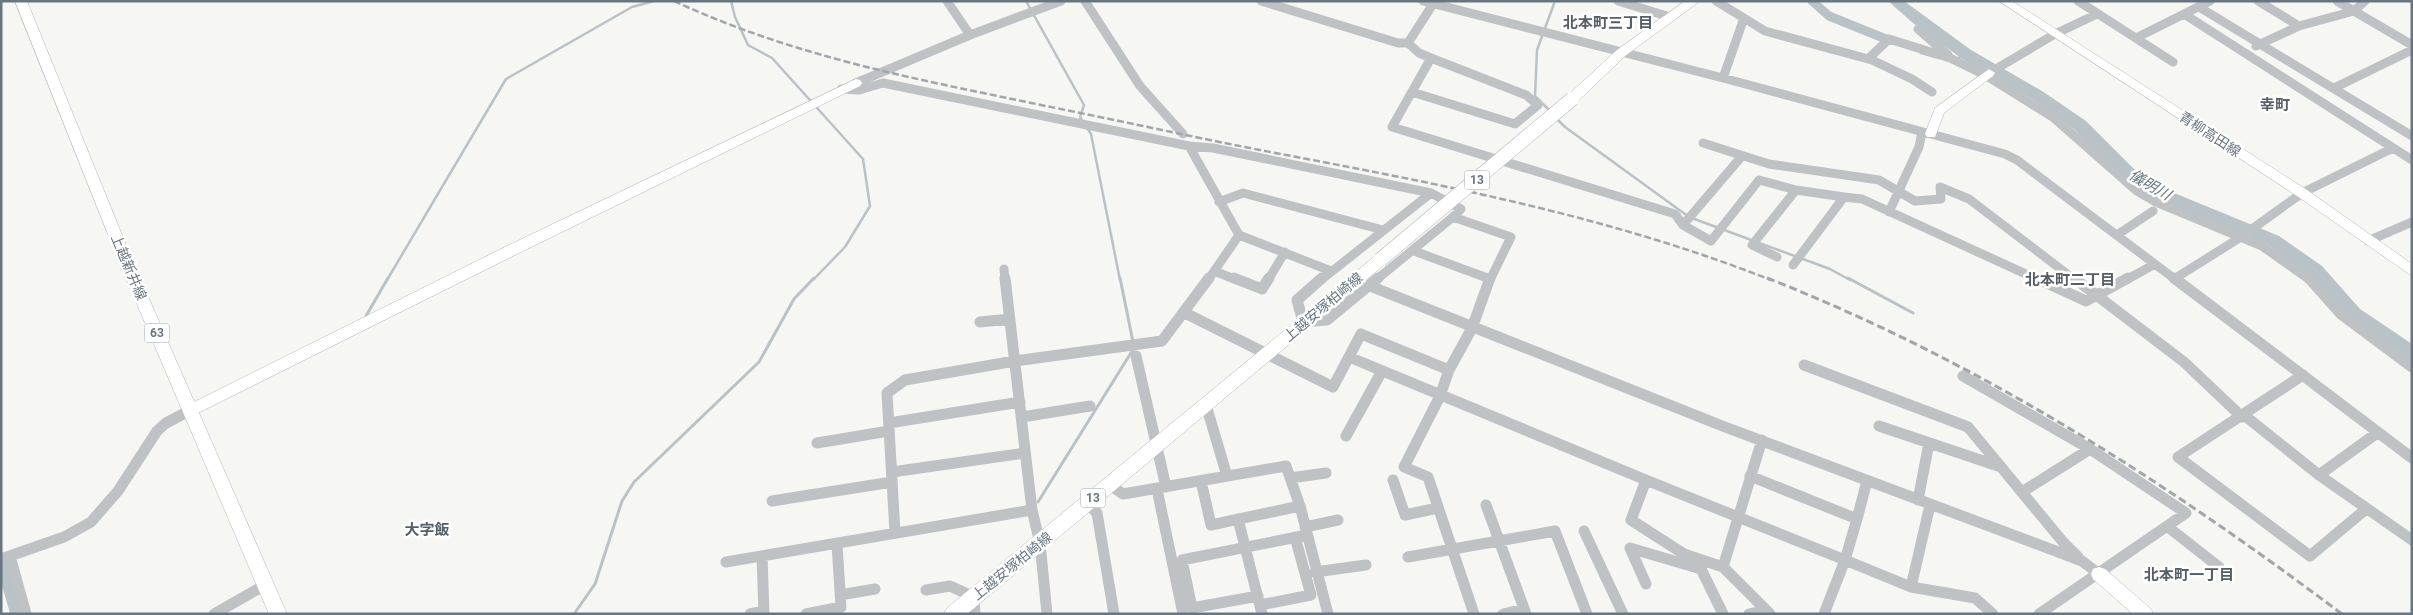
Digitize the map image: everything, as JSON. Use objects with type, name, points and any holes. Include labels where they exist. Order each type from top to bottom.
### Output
[{"type":"main road","name":"上越新井線","points":[[21,1],[126,262],[278,614]]},
{"type":"main road","name":"上越安塚柏崎線","points":[[953,614],[1572,99],[1621,53],[1694,1]]},
{"type":"street","points":[[947,1],[970,35]]},
{"type":"street","points":[[26,614],[6,558],[64,537],[91,522],[113,497],[157,431],[166,423],[841,89],[970,35],[1060,1]]},
{"type":"street","points":[[1085,1],[1140,86],[1183,134]]},
{"type":"street","points":[[1261,1],[1398,43],[1408,43],[1419,53],[1526,95],[1538,105],[1516,124],[1412,92]]},
{"type":"street","points":[[1423,1],[1723,78],[2005,154],[2016,160],[2412,458]]},
{"type":"street","points":[[1618,1],[1637,4],[1670,17]]},
{"type":"street","points":[[1716,1],[1764,31],[1851,52],[1909,75],[1932,92]]},
{"type":"street","name":"青柳高田線","points":[[2004,1],[2302,193],[2412,271]]},
{"type":"street","points":[[2078,1],[2173,62]]},
{"type":"street","points":[[2136,38],[2210,1]]},
{"type":"street","points":[[2258,1],[2299,26]]},
{"type":"street","points":[[2336,1],[2412,45]]},
{"type":"street","points":[[2243,52],[2299,26],[2354,10],[2365,1]]},
{"type":"street","points":[[1408,43],[1433,4]]},
{"type":"street","points":[[2199,7],[2412,136]]},
{"type":"street","points":[[1889,212],[1926,133],[1939,111],[1991,72],[2055,34],[2097,14]]},
{"type":"street","points":[[2184,14],[2412,160]]},
{"type":"street","points":[[1723,78],[1744,18]]},
{"type":"street","points":[[1918,29],[1950,58]]},
{"type":"street","points":[[1868,59],[1890,40],[1991,72],[2054,118],[2137,192],[2156,202],[2243,236],[2295,267],[2308,277],[2341,314],[2412,367]]},
{"type":"street","points":[[2334,88],[2412,50]]},
{"type":"street","points":[[1431,58],[1392,128],[1675,214],[1683,225],[1711,241],[1759,180],[1796,190],[1862,199],[2086,301],[2155,264]]},
{"type":"street","points":[[841,89],[859,90],[883,83],[982,106],[1189,146],[1213,148],[1431,193],[1461,209],[1414,251],[1328,320],[1303,322],[1297,300],[1382,230],[1431,193]]},
{"type":"street","points":[[1703,143],[1769,164],[1879,180],[1898,193],[1915,201],[1941,199],[1940,187],[1969,199],[2184,362],[2243,416],[2319,475],[2412,540]]},
{"type":"street","points":[[1189,146],[1239,235],[1331,271]]},
{"type":"street","points":[[2174,279],[2243,236],[2302,193],[2393,148]]},
{"type":"street","points":[[1683,225],[1742,156]]},
{"type":"street","points":[[1777,258],[1752,245],[1796,190]]},
{"type":"street","points":[[1219,202],[1243,193],[1382,230]]},
{"type":"street","points":[[1793,265],[1844,197]]},
{"type":"street","points":[[2116,235],[2153,212]]},
{"type":"street","points":[[1453,217],[1510,237],[1490,279],[1472,328],[1404,467],[1428,477],[1474,614]]},
{"type":"street","points":[[2368,241],[2412,222]]},
{"type":"street","points":[[895,533],[886,393],[905,380],[1015,361],[1162,341],[1185,313],[1239,235]]},
{"type":"street","points":[[1414,251],[1490,279]]},
{"type":"street","points":[[1214,271],[1262,289],[1285,252]]},
{"type":"street","points":[[1004,268],[1032,510],[1040,543],[1048,614]]},
{"type":"street","points":[[1370,286],[1472,328],[1867,481],[2082,561]]},
{"type":"street","points":[[1185,313],[1333,387],[1362,334],[1450,370]]},
{"type":"street","points":[[980,322],[1010,318]]},
{"type":"street","points":[[1136,356],[1157,443],[1161,488],[1183,614]]},
{"type":"street","points":[[1349,357],[1440,396],[1911,587],[1975,598],[1993,614]]},
{"type":"street","points":[[1804,365],[1968,427],[2063,542],[2082,561],[2145,614]]},
{"type":"street","points":[[1346,436],[1382,371]]},
{"type":"street","points":[[2303,375],[2178,457],[2310,556],[2366,509]]},
{"type":"street","points":[[1963,376],[2090,449],[2186,513],[2039,614]]},
{"type":"street","points":[[817,443],[1020,402]]},
{"type":"street","points":[[1206,405],[1227,476]]},
{"type":"street","points":[[1022,417],[1090,406]]},
{"type":"street","points":[[1879,426],[2001,468]]},
{"type":"street","points":[[2319,475],[2377,433]]},
{"type":"street","points":[[1723,567],[1762,440]]},
{"type":"street","points":[[1918,500],[1928,443]]},
{"type":"street","points":[[2022,492],[2090,449]]},
{"type":"street","points":[[772,502],[1025,452]]},
{"type":"street","points":[[1110,485],[1123,494],[1286,466],[1300,506],[1328,614]]},
{"type":"street","points":[[1290,478],[1326,473]]},
{"type":"street","points":[[1750,476],[1857,519]]},
{"type":"street","points":[[1393,480],[1405,515],[1438,508]]},
{"type":"street","points":[[1646,480],[1631,520],[1684,554],[1723,567],[1768,612]]},
{"type":"street","points":[[1201,481],[1211,524],[1300,506]]},
{"type":"street","points":[[1824,614],[1844,560],[1867,481]]},
{"type":"street","points":[[1087,503],[1098,513],[1114,614]]},
{"type":"street","points":[[1911,587],[1930,504]]},
{"type":"street","points":[[1486,505],[1498,542],[1525,611],[1503,614]]},
{"type":"street","points":[[726,562],[1032,510]]},
{"type":"street","points":[[1238,519],[1260,605]]},
{"type":"street","points":[[1295,537],[1310,595],[1260,605],[1192,608],[1182,560],[1295,537],[1306,531],[1338,520]]},
{"type":"street","points":[[2168,527],[2219,568]]},
{"type":"street","points":[[1408,557],[1498,542],[1555,530],[1587,614]]},
{"type":"street","points":[[1584,531],[1623,614]]},
{"type":"street","points":[[806,614],[841,607],[837,544]]},
{"type":"street","points":[[1646,584],[1630,548],[1701,568],[1723,614]]},
{"type":"street","points":[[750,614],[764,612],[762,556]]},
{"type":"street","points":[[1316,572],[1366,564]]},
{"type":"street","points":[[214,614],[265,586]]},
{"type":"street","points":[[926,590],[950,586],[974,597],[975,614]]},
{"type":"street","points":[[840,595],[875,589]]},
{"type":"street","points":[[1749,614],[1768,612]]},
{"type":"waterway","points":[[387,280],[506,79],[632,7],[654,1]]},
{"type":"waterway","points":[[731,1],[735,17],[748,45],[772,58],[863,159],[870,206],[845,247],[813,280]]},
{"type":"waterway","points":[[1026,1],[1084,105],[1080,117],[1091,134],[1120,280]]},
{"type":"waterway","points":[[1551,112],[1535,96],[1537,50],[1555,1]]},
{"type":"waterway","points":[[1812,1],[1829,16],[1886,39]]},
{"type":"waterway","name":"儀明川","points":[[1895,1],[1966,54],[2037,95],[2080,125],[2128,173],[2156,192],[2273,240],[2316,271],[2354,314],[2412,354]]},
{"type":"waterway","points":[[1921,53],[1939,58]]},
{"type":"waterway","name":"儀明川","points":[[1958,58],[1966,54]]},
{"type":"waterway","points":[[1555,117],[1565,127],[1689,217],[1830,269],[1850,280]]},
{"type":"waterway","points":[[366,316],[388,278]]},
{"type":"waterway","points":[[574,614],[595,584],[622,501],[634,482],[759,362],[794,299],[814,278]]},
{"type":"waterway","points":[[1120,278],[1133,342]]},
{"type":"waterway","points":[[1848,278],[1913,313]]},
{"type":"waterway","points":[[1038,502],[1134,348]]},
{"type":"waterway","points":[[1,563],[16,614]]},
{"type":"railway","points":[[674,1],[765,37],[811,52],[903,76],[1409,179],[1531,206],[1592,221],[1652,239],[1712,258],[1771,280]]},
{"type":"railway","points":[[1767,278],[1845,311],[1921,347],[1994,385],[2066,426],[2206,516],[2342,614]]},
{"type":"district","name":"北本町三丁目","points":[[1608,23]]},
{"type":"district","name":"幸町","points":[[2275,105]]},
{"type":"district","name":"北本町二丁目","points":[[2070,280]]},
{"type":"district","name":"大字飯","points":[[427,530]]},
{"type":"district","name":"北本町一丁目","points":[[2189,575]]}]
